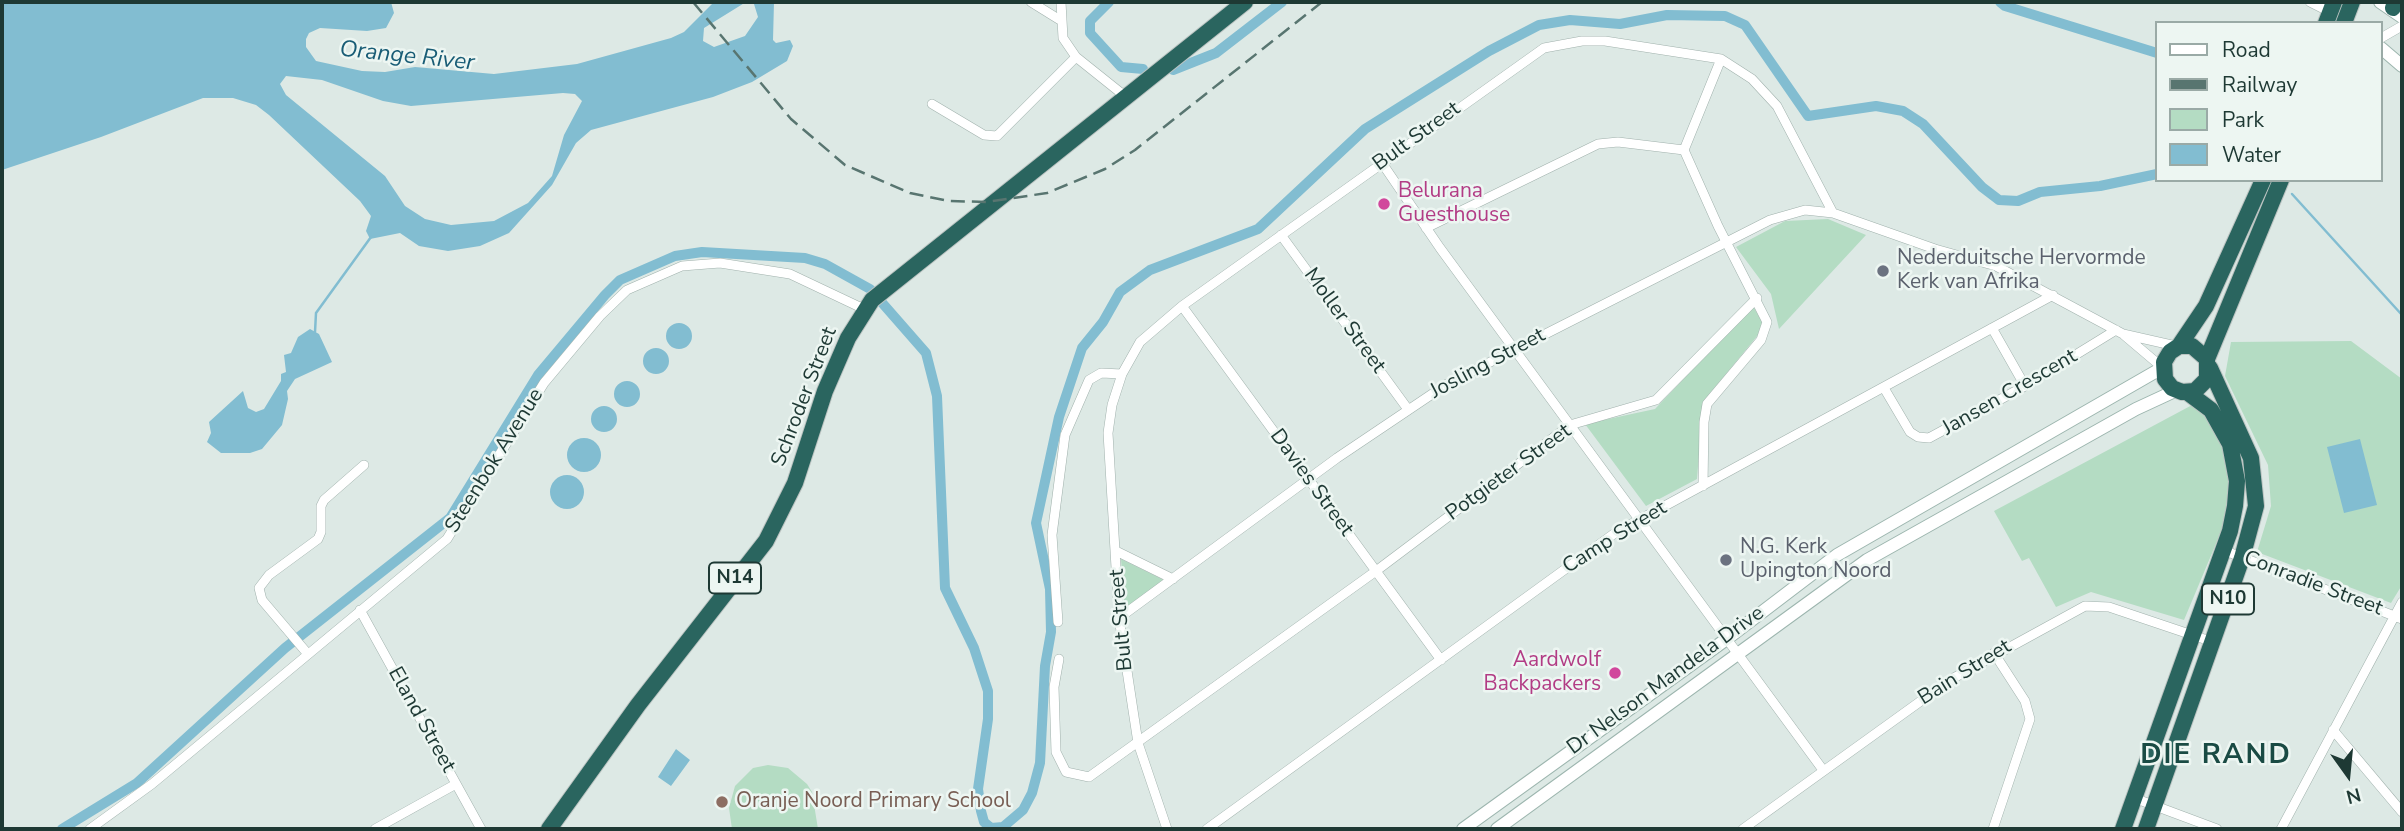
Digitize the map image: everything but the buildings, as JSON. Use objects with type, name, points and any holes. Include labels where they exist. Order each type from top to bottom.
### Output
[{"type":"highway","name":"Schroder Street","points":[[550,829],[646,695],[766,541],[795,483],[825,391],[872,300],[1245,2]]},
{"type":"highway","points":[[2346,21],[2352,2]]},
{"type":"highway","points":[[2162,368],[2168,354],[2179,346],[2223,274],[2262,182]]},
{"type":"highway","points":[[2182,391],[2204,384],[2208,363],[2280,182]]},
{"type":"highway","points":[[2179,346],[2192,346],[2208,363]]},
{"type":"highway","name":"N10","points":[[2146,829],[2254,519],[2255,477],[2243,438],[2208,363]]},
{"type":"highway","name":"N10","points":[[2123,829],[2223,550],[2235,506],[2237,481],[2233,456],[2211,410],[2168,384],[2162,368]]},
{"type":"street","points":[[1031,2],[1060,20]]},
{"type":"street","points":[[1061,2],[1063,38],[1076,57],[1126,97]]},
{"type":"street","points":[[2310,2],[2330,12]]},
{"type":"street","points":[[2383,37],[2402,26]]},
{"type":"street","name":"Bult Street","points":[[1167,829],[1138,743],[1119,618],[1108,433],[1112,405],[1122,374],[1140,342],[1182,306],[1281,234],[1545,48],[1582,41],[1605,41],[1721,59],[1752,79],[1777,106],[1833,213]]},
{"type":"street","points":[[2383,50],[2402,66]]},
{"type":"street","points":[[932,104],[984,135],[997,136],[1009,128],[1076,57]]},
{"type":"street","points":[[1703,486],[1707,406],[1763,337],[1767,322],[1684,150],[1721,59]]},
{"type":"street","points":[[1426,228],[1603,142],[1684,150]]},
{"type":"street","points":[[1382,163],[1426,228],[1823,770]]},
{"type":"street","name":"Josling Street","points":[[1119,618],[1407,408],[1726,241],[1793,212],[1811,210],[1833,213]]},
{"type":"street","points":[[1833,213],[1935,249],[1996,266],[2120,332],[2162,368]]},
{"type":"street","name":"Moller Street","points":[[1281,234],[1407,408]]},
{"type":"street","name":"Steenbok Avenue","points":[[90,829],[142,792],[454,531],[544,383],[600,316],[627,290],[682,266],[720,263],[790,274],[872,300]]},
{"type":"street","name":"Camp Street","points":[[1208,829],[1606,539],[2053,295]]},
{"type":"street","name":"Potgieter Street","points":[[1059,659],[1054,687],[1054,743],[1062,767],[1076,776],[1093,775],[1376,571],[1570,425],[1656,400],[1756,298]]},
{"type":"street","name":"Davies Street","points":[[1182,306],[1441,660]]},
{"type":"street","points":[[1992,328],[2025,386]]},
{"type":"street","points":[[2120,332],[2179,346]]},
{"type":"street","name":"Jansen Crescent","points":[[1884,388],[1910,432],[1924,439],[1939,435],[2120,332]]},
{"type":"street","name":"Dr Nelson Mandela Drive","points":[[1462,829],[1860,540],[2162,368]]},
{"type":"street","points":[[1058,622],[1052,535],[1065,435],[1089,380],[1101,373],[1122,374]]},
{"type":"street","name":"Dr Nelson Mandela Drive","points":[[1497,829],[1867,559],[2136,409],[2182,391]]},
{"type":"street","points":[[307,653],[262,600],[259,590],[269,575],[318,538],[324,500],[364,465]]},
{"type":"street","name":"Conradie Street","points":[[2223,550],[2399,617]]},
{"type":"street","points":[[1116,551],[1173,579]]},
{"type":"street","points":[[2281,829],[2333,730],[2399,617],[2402,602]]},
{"type":"street","name":"Bain Street","points":[[1743,829],[1910,707],[1994,653],[2088,604],[2109,607],[2213,642]]},
{"type":"street","name":"Eland Street","points":[[360,610],[481,829]]},
{"type":"street","points":[[1993,829],[2030,719],[2025,701],[1994,653]]},
{"type":"street","points":[[2333,730],[2402,812]]},
{"type":"street","points":[[375,829],[456,784]]},
{"type":"street","points":[[2134,797],[2217,829]]},
{"type":"green space","points":[[1828,219],[1866,235],[1779,329],[1771,294],[1736,247],[1785,221]]},
{"type":"green space","points":[[1753,306],[1762,322],[1758,335],[1703,402],[1697,479],[1646,506],[1585,424],[1655,409]]},
{"type":"green space","points":[[2351,341],[2402,379],[2402,585],[2391,603],[2257,552],[2271,506],[2268,465],[2225,376],[2231,342]]},
{"type":"green space","points":[[2194,404],[2213,420],[2230,463],[2228,515],[2184,620],[2091,592],[2056,607],[2029,558],[2022,561],[1994,511]]},
{"type":"green space","points":[[1121,559],[1166,581],[1125,612]]},
{"type":"green space","points":[[768,765],[788,768],[807,784],[812,792],[818,829],[732,829],[729,808],[735,786],[753,768]]},
{"type":"water","points":[[2,2],[391,2],[394,13],[386,28],[367,31],[320,28],[309,33],[306,39],[306,47],[316,61],[362,71],[385,72],[415,67],[494,74],[577,64],[671,38],[684,32],[714,2],[746,2],[774,2],[773,40],[776,43],[790,40],[793,46],[787,61],[752,82],[713,97],[591,130],[576,143],[552,185],[509,233],[480,246],[448,251],[419,246],[400,233],[370,239],[366,231],[371,216],[360,201],[269,115],[256,105],[233,98],[203,98],[101,137],[2,170]],"holes":[[[746,2],[754,4],[758,17],[745,36],[714,47],[703,41],[704,28]],[[286,76],[322,80],[383,101],[411,106],[563,93],[575,94],[582,101],[564,135],[552,176],[528,203],[494,221],[451,225],[425,219],[405,206],[385,176],[286,95],[280,84]]]},
{"type":"water","points":[[679,323],[688,327],[692,336],[688,345],[679,349],[670,345],[666,336],[670,327]]},
{"type":"water","points":[[310,329],[319,334],[332,362],[295,379],[287,391],[288,399],[282,425],[262,449],[250,453],[221,453],[207,442],[211,433],[209,422],[243,391],[248,408],[256,412],[264,409],[281,381],[281,374],[286,372],[284,355],[291,353],[298,337]]},
{"type":"water","points":[[656,348],[665,352],[669,361],[665,370],[656,374],[647,370],[643,361],[647,352]]},
{"type":"water","points":[[627,381],[636,385],[640,394],[636,403],[627,407],[618,403],[614,394],[618,385]]},
{"type":"water","points":[[604,406],[613,410],[617,419],[613,428],[604,432],[595,428],[591,419],[595,410]]},
{"type":"water","points":[[584,438],[596,443],[601,455],[596,467],[584,472],[572,467],[567,455],[572,443]]},
{"type":"water","points":[[2360,439],[2377,505],[2344,513],[2327,447]]},
{"type":"water","points":[[567,475],[579,480],[584,492],[579,504],[567,509],[555,504],[550,492],[555,480]]},
{"type":"water","points":[[676,749],[690,760],[671,786],[658,777]]},
{"type":"waterway","points":[[1109,2],[1090,21],[1090,33],[1121,67],[1143,69]]},
{"type":"waterway","points":[[1173,70],[1216,53],[1282,2]]},
{"type":"waterway","points":[[2000,2],[2005,6],[2156,53]]},
{"type":"waterway","points":[[62,829],[137,783],[285,648],[450,518],[538,375],[605,295],[620,280],[675,256],[702,252],[805,258],[825,264],[870,289],[926,353],[937,396],[945,588],[974,648],[988,691],[988,719],[978,789],[984,822],[991,828],[1003,827],[1023,810],[1032,793],[1040,763],[1045,666],[1051,632],[1050,589],[1036,523],[1059,417],[1082,348],[1103,322],[1120,292],[1150,270],[1258,229],[1365,129],[1489,51],[1539,25],[1570,20],[1620,24],[1667,15],[1725,16],[1745,25],[1808,116],[1876,106],[1903,111],[1923,124],[1982,187],[1999,200],[2018,201],[2040,192],[2100,186],[2156,174]]},
{"type":"waterway","points":[[2292,194],[2402,315]]},
{"type":"waterway","points":[[315,332],[316,313],[371,237]]},
{"type":"railway","points":[[693,2],[791,119],[845,165],[910,193],[949,201],[986,202],[1047,193],[1105,169],[1135,150],[1322,2]]},
{"type":"place","name":"Belurana Guesthouse","points":[[1384,204]]},
{"type":"place","name":"Nederduitsche Hervormde Kerk van Afrika","points":[[1883,271]]},
{"type":"place","name":"N.G. Kerk Upington Noord","points":[[1726,560]]},
{"type":"place","name":"Aardwolf Backpackers","points":[[1615,673]]},
{"type":"place","name":"Oranje Noord Primary School","points":[[722,802]]},
{"type":"district","name":"DIE RAND","points":[[2216,756]]},
{"type":"water label","name":"Orange River","points":[[407,57]]}]
